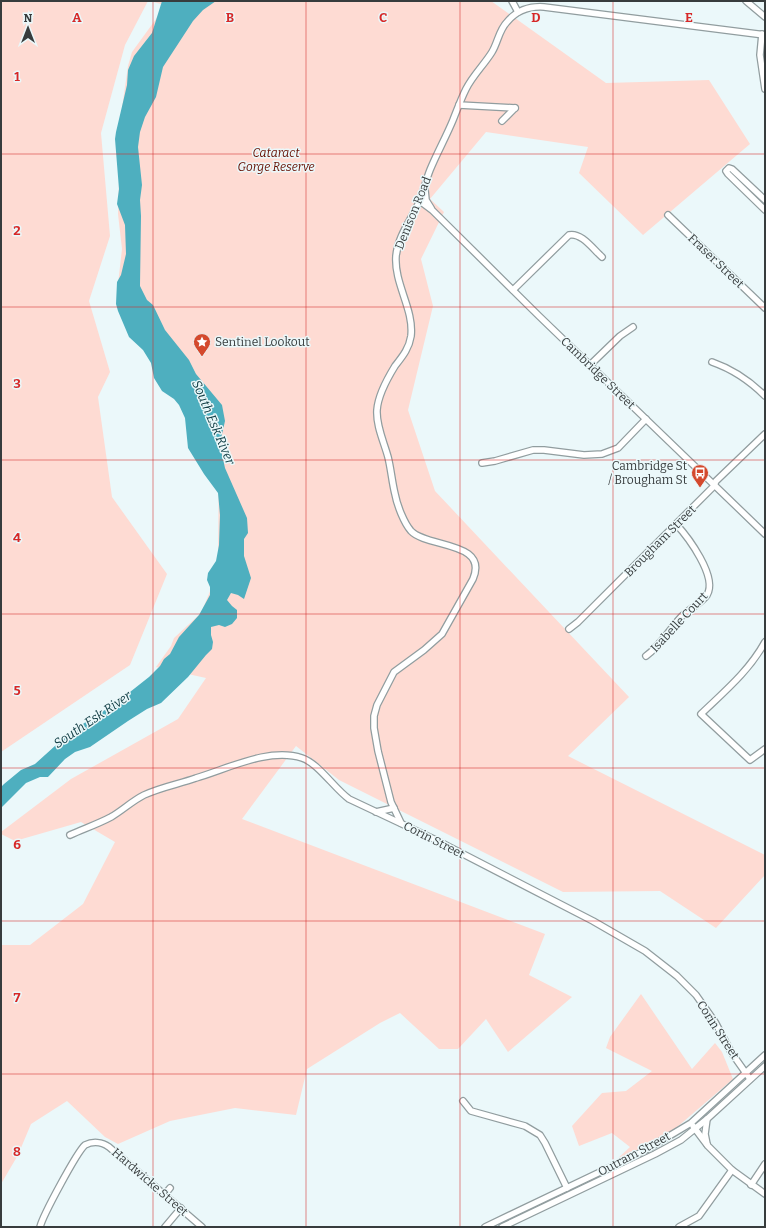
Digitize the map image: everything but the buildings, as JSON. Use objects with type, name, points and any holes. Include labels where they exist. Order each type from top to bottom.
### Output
[{"type":"street","points":[[512,1],[518,12]]},
{"type":"street","points":[[746,1],[765,17]]},
{"type":"street","name":"Denison Road","points":[[401,823],[394,808],[384,776],[374,728],[374,716],[377,705],[394,672],[424,650],[442,634],[475,574],[473,558],[469,554],[420,537],[409,528],[397,504],[388,458],[378,423],[377,410],[379,400],[392,372],[407,350],[411,337],[411,320],[398,278],[396,256],[400,240],[420,201],[469,83],[493,50],[503,26],[518,12],[527,8],[544,7],[763,34]]},
{"type":"street","points":[[763,34],[760,55],[765,89]]},
{"type":"street","points":[[459,106],[515,108],[502,121]]},
{"type":"street","points":[[765,200],[732,169],[729,168],[726,171],[765,210]]},
{"type":"street","name":"Cambridge Street","points":[[425,186],[426,200],[432,210]]},
{"type":"street","name":"Cambridge Street","points":[[420,201],[432,210],[457,237],[715,484],[765,534]]},
{"type":"street","name":"Fraser Street","points":[[668,214],[765,308]]},
{"type":"street","points":[[513,290],[569,235],[573,234],[579,236],[602,257]]},
{"type":"street","points":[[590,365],[620,336],[633,327]]},
{"type":"street","points":[[712,362],[726,367],[752,384],[765,396]]},
{"type":"street","points":[[482,463],[495,461],[533,450],[584,455],[602,454],[618,448],[646,419]]},
{"type":"street","name":"Brougham Street","points":[[569,629],[578,622],[765,434]]},
{"type":"street","name":"Isabelle Court","points":[[646,656],[660,644],[670,629],[683,615],[705,597],[709,589],[709,577],[696,550],[676,524]]},
{"type":"street","points":[[765,642],[755,659],[737,681],[702,714],[750,760],[765,749]]},
{"type":"street","name":"Corin Street","points":[[70,835],[112,816],[145,794],[247,761],[286,754],[301,757],[310,761],[339,792],[349,799],[401,823],[582,916],[644,951],[677,976],[696,996],[715,1022],[732,1052],[750,1079]]},
{"type":"street","points":[[376,812],[394,808]]},
{"type":"street","name":"Outram Street","points":[[485,1227],[644,1151],[690,1123],[765,1056]]},
{"type":"street","name":"Outram Street","points":[[502,1227],[655,1154],[681,1140],[707,1119],[765,1066]]},
{"type":"street","points":[[463,1101],[471,1111],[525,1126],[540,1135],[546,1143],[567,1188]]},
{"type":"street","points":[[707,1119],[705,1134],[708,1146]]},
{"type":"street","points":[[690,1123],[708,1146],[732,1170],[765,1194]]},
{"type":"street","name":"Hardwicke Street","points":[[40,1227],[63,1180],[81,1150],[87,1144],[96,1142],[105,1144],[109,1147],[202,1227]]},
{"type":"street","points":[[751,1185],[765,1164]]},
{"type":"street","points":[[679,1227],[688,1225],[699,1216],[732,1170]]},
{"type":"street","points":[[165,1194],[170,1188]]},
{"type":"street","points":[[164,1227],[181,1208]]},
{"type":"green space","points":[[1,1],[148,1],[125,45],[101,133],[110,236],[89,301],[110,372],[98,397],[112,497],[167,574],[130,665],[1,752]]},
{"type":"green space","name":"Cataract Gorge Reserve","points":[[150,1],[491,1],[606,83],[709,80],[750,144],[643,235],[579,173],[588,147],[486,132],[430,199],[444,212],[421,259],[433,306],[408,410],[435,491],[629,697],[568,756],[765,855],[765,875],[716,928],[660,891],[563,892],[339,780],[296,746],[242,819],[545,934],[529,975],[572,997],[508,1052],[486,1019],[458,1049],[439,1049],[400,1013],[380,1023],[307,1069],[296,1115],[235,1108],[170,1121],[118,1144],[105,1137],[67,1101],[31,1124],[18,1155],[1,1184],[1,945],[30,945],[83,904],[115,842],[81,822],[15,841],[1,834],[1,832],[71,779],[178,719],[206,678],[156,667],[171,646],[174,638],[201,613],[211,589],[218,560],[219,449],[118,284],[122,249],[118,214],[121,115],[128,66],[132,52],[156,19],[164,5]]},
{"type":"green space","points":[[641,994],[692,1069],[715,1043],[722,1052],[733,1079],[676,1128],[613,1163],[630,1147],[612,1133],[579,1146],[572,1126],[602,1093],[626,1091],[652,1071],[606,1048],[610,1037]]},
{"type":"water","name":"South Esk River","points":[[162,1],[216,1],[203,10],[193,21],[163,67],[156,97],[145,117],[140,132],[138,147],[142,185],[140,200],[140,286],[147,300],[153,305],[165,330],[189,360],[196,374],[222,405],[225,421],[220,443],[221,450],[225,468],[247,518],[248,533],[244,539],[244,556],[251,578],[244,599],[231,593],[227,600],[237,610],[237,618],[232,624],[225,627],[219,625],[211,627],[213,642],[212,649],[188,677],[161,703],[147,709],[90,747],[75,752],[65,759],[48,777],[40,777],[26,783],[1,808],[1,787],[21,770],[35,764],[66,736],[97,714],[111,707],[149,677],[170,654],[179,637],[199,615],[210,595],[210,587],[207,580],[208,573],[216,561],[219,545],[220,515],[218,493],[188,448],[185,418],[179,405],[174,399],[162,391],[154,378],[151,363],[143,350],[129,337],[116,304],[117,282],[121,275],[126,254],[125,225],[117,204],[119,189],[115,139],[116,132],[127,85],[128,70],[134,56],[152,33]]},
{"type":"place","name":"Sentinel Lookout","points":[[202,357]]},
{"type":"place","name":"Cambridge St / Brougham St","points":[[700,488]]}]
